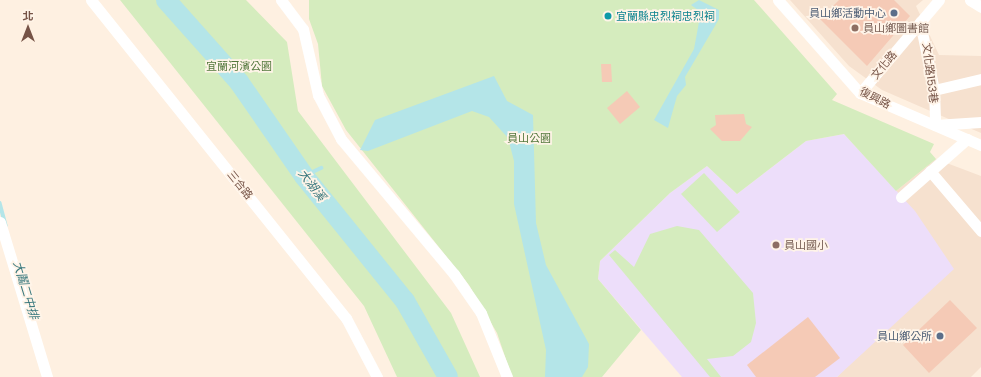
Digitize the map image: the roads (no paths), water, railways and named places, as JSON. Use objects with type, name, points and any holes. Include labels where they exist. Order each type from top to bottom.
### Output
[{"type":"street","name":"三合路","points":[[91,0],[346,318],[364,346],[377,377]]},
{"type":"street","points":[[281,0],[303,29],[318,95],[341,139],[454,274],[481,313],[507,377]]},
{"type":"street","name":"復興路","points":[[778,0],[860,93],[981,145]]},
{"type":"street","name":"文化路","points":[[860,93],[939,0]]},
{"type":"street","points":[[970,0],[981,7]]},
{"type":"street","name":"文化路153巷","points":[[920,22],[934,90],[935,125]]},
{"type":"street","points":[[934,90],[981,79]]},
{"type":"street","points":[[935,125],[981,122]]},
{"type":"street","points":[[901,197],[967,140]]},
{"type":"street","points":[[930,171],[981,231]]},
{"type":"street","points":[[0,222],[47,377]]},
{"type":"water","points":[[699,0],[719,10],[719,19],[685,77],[686,85],[677,96],[668,128],[654,120],[694,49],[699,22],[698,10],[691,5]]},
{"type":"water","points":[[494,76],[507,101],[533,115],[536,223],[546,265],[589,344],[588,367],[582,377],[545,377],[546,350],[514,204],[514,161],[508,138],[489,117],[472,111],[368,151],[360,150],[375,120]]},
{"type":"waterway","name":"大湖溪","points":[[166,0],[239,82],[304,176],[405,301],[448,377]]},
{"type":"waterway","points":[[304,176],[321,168]]},
{"type":"waterway","name":"大鬮二中排","points":[[0,203],[6,225]]},
{"type":"place","name":"員山鄉活動中心","points":[[894,13]]},
{"type":"place","name":"宜蘭縣忠烈祠忠烈祠","points":[[608,16]]},
{"type":"place","name":"員山鄉圖書館","points":[[855,28]]},
{"type":"place","name":"員山國小","points":[[776,245]]},
{"type":"place","name":"員山鄉公所","points":[[940,336]]},
{"type":"park label","name":"宜蘭河濱公園","points":[[239,66]]},
{"type":"park label","name":"員山公園","points":[[529,138]]}]
